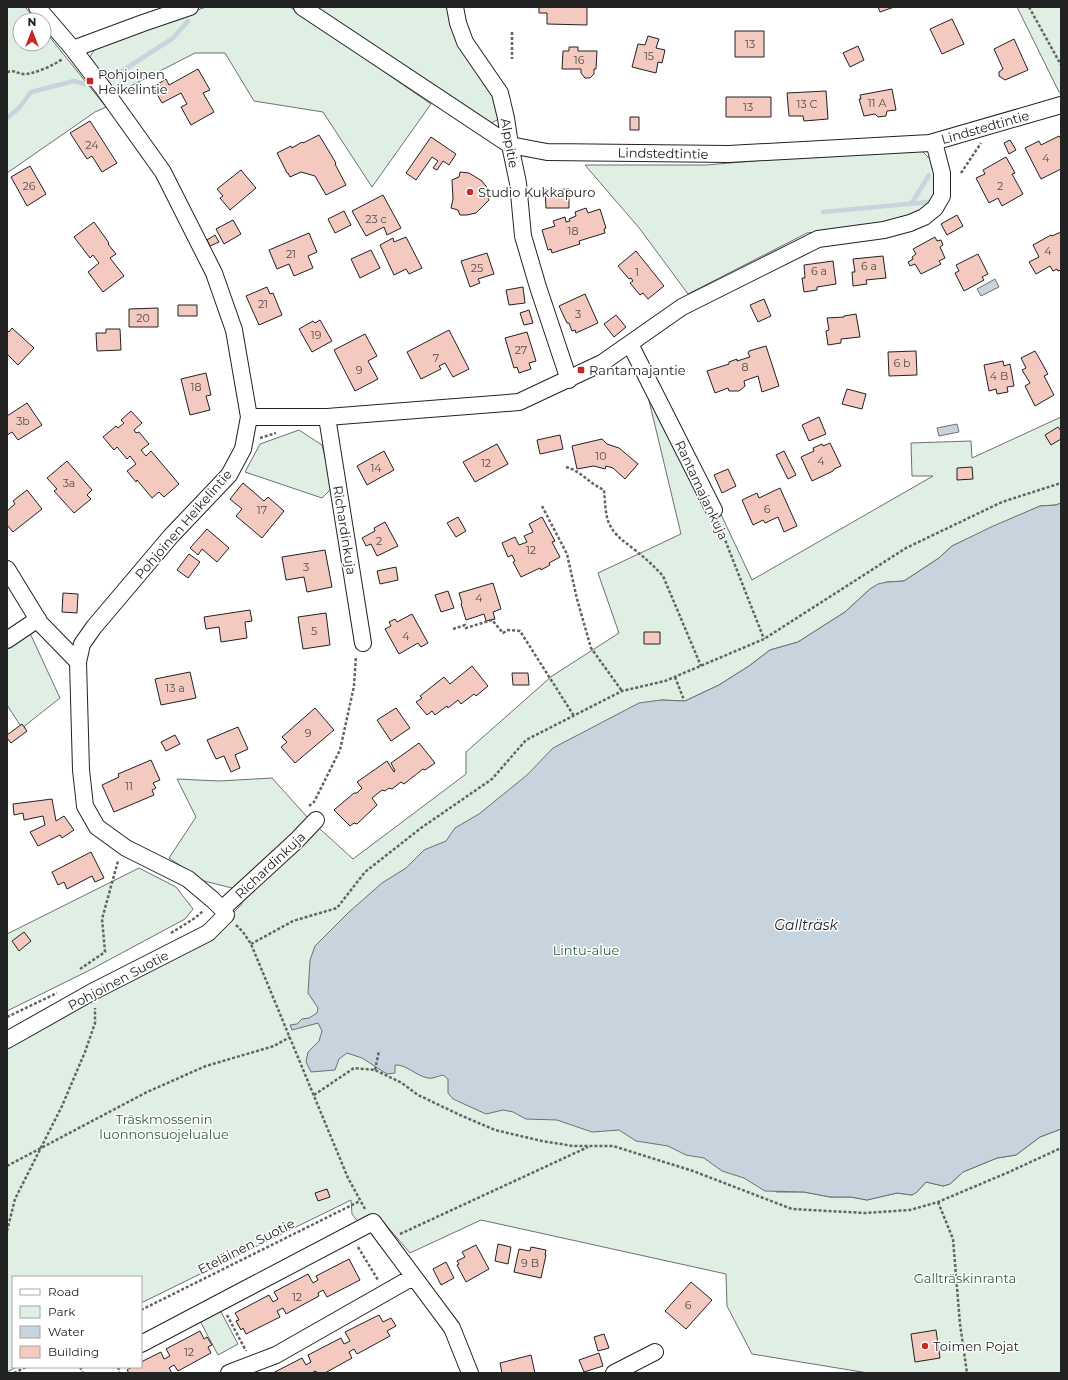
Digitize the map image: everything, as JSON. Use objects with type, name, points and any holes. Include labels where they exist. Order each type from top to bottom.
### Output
[{"type":"street","name":"Pohjoinen Heikelintie","points":[[37,7],[103,88],[163,172],[214,273],[234,330],[248,417],[243,449],[229,475],[171,536],[94,627],[82,644],[78,662],[81,770],[85,806],[97,827],[126,848],[188,879],[224,912]]},
{"type":"street","points":[[72,49],[190,7]]},
{"type":"street","name":"Lindstedtintie","points":[[302,7],[510,145],[546,152],[729,154],[934,142],[1061,105]]},
{"type":"street","name":"Alppitie","points":[[455,7],[458,23],[466,42],[500,93],[518,183],[523,236],[538,287],[569,380]]},
{"type":"street","points":[[248,417],[327,417],[513,403],[527,399],[602,363],[682,307],[818,239],[884,230],[910,223],[924,217],[935,208],[942,196],[942,173],[934,142]]},
{"type":"street","name":"Rantamajankuja","points":[[630,344],[714,510]]},
{"type":"street","name":"Richardinkuja","points":[[327,417],[359,650]]},
{"type":"street","points":[[7,569],[40,623],[78,662]]},
{"type":"street","points":[[7,640],[38,618]]},
{"type":"street","name":"Richardinkuja","points":[[224,912],[296,841],[312,814]]},
{"type":"street","name":"Pohjoinen Suotie","points":[[7,1040],[92,992],[208,932],[224,912]]},
{"type":"street","points":[[142,1343],[373,1222],[452,1328],[470,1373]]},
{"type":"street","points":[[229,1373],[276,1355],[413,1277]]},
{"type":"street","points":[[614,1373],[655,1352]]},
{"type":"path","points":[[1029,7],[1061,65]]},
{"type":"path","points":[[512,32],[512,59]]},
{"type":"path","points":[[7,72],[15,71],[23,74],[45,69],[61,61],[72,49]]},
{"type":"path","points":[[961,173],[994,125]]},
{"type":"path","points":[[566,467],[579,473],[604,490],[608,520],[613,530],[623,542],[653,565],[663,576],[701,666]]},
{"type":"path","points":[[251,944],[293,921],[336,908],[365,872],[421,828],[492,779],[526,740],[622,691],[665,681],[764,639],[906,548],[1002,502],[1061,483]]},
{"type":"path","points":[[542,506],[567,554],[577,599],[591,648],[622,691]]},
{"type":"path","name":"Rantamajankuja","points":[[714,510],[764,639]]},
{"type":"path","points":[[453,629],[465,625],[466,628],[492,620],[503,633],[508,630],[520,631],[574,716]]},
{"type":"path","points":[[312,814],[314,802],[340,750],[354,686],[359,650]]},
{"type":"path","points":[[675,677],[684,700]]},
{"type":"path","points":[[80,969],[105,952],[102,919],[119,855]]},
{"type":"path","points":[[224,912],[243,932],[251,944],[348,1178],[373,1222]]},
{"type":"path","points":[[7,1231],[15,1199],[42,1147],[85,1052],[95,1022],[95,1000],[92,992]]},
{"type":"path","points":[[7,1166],[146,1092],[206,1066],[274,1046],[290,1037]]},
{"type":"path","points":[[375,1070],[379,1051]]},
{"type":"path","points":[[314,1096],[354,1068],[375,1070],[402,1083],[418,1095],[495,1130],[542,1141],[573,1146],[613,1146],[685,1168],[792,1209],[865,1213],[910,1210],[938,1202],[1061,1148]]},
{"type":"path","points":[[386,1240],[590,1146]]},
{"type":"path","name":"Eteläinen Suotie","points":[[142,1310],[360,1201]]},
{"type":"path","points":[[938,1202],[953,1239],[960,1324],[967,1373]]},
{"type":"path","points":[[350,1234],[385,1293]]},
{"type":"path","points":[[220,1302],[253,1364]]},
{"type":"path","points":[[14,1373],[24,1368]]},
{"type":"green space","points":[[7,7],[25,7],[29,12],[12,12],[12,52],[52,52],[52,40],[106,107],[95,112],[7,173]]},
{"type":"green space","points":[[206,7],[290,7],[431,104],[372,187],[323,112],[254,101],[225,53],[195,53],[115,94],[89,58],[97,46],[135,31]]},
{"type":"green space","points":[[314,7],[449,7],[485,76],[496,105],[499,119],[487,125]]},
{"type":"green space","points":[[1017,7],[1061,7],[1061,92],[1059,92]]},
{"type":"green space","points":[[918,147],[931,160],[938,178],[937,191],[931,203],[915,214],[890,223],[807,233],[688,294],[640,229],[585,165],[706,165]]},
{"type":"green space","points":[[658,381],[752,580],[933,476],[912,476],[911,443],[971,441],[972,458],[1061,417],[1061,503],[1056,505],[1040,506],[952,546],[939,558],[904,581],[887,582],[870,589],[845,612],[798,642],[770,650],[749,666],[719,685],[685,701],[661,700],[776,1192],[804,1192],[830,1197],[851,1197],[867,1200],[897,1193],[912,1195],[917,1192],[926,1182],[943,1186],[950,1184],[963,1172],[997,1158],[1016,1155],[1040,1137],[1061,1129],[1061,1373],[868,1373],[752,1354],[727,1306],[726,1274],[481,1220],[410,1253],[380,1218],[363,1228],[352,1214],[351,1200],[142,1303],[142,1276],[12,1276],[12,1368],[15,1368],[7,1372],[7,1046],[233,913],[242,904],[236,889],[204,881],[169,858],[196,817],[177,779],[219,781],[272,778],[308,818],[353,859],[466,774],[466,752],[552,676],[619,633],[598,573],[681,534],[646,388]]},
{"type":"green space","points":[[299,430],[322,445],[333,487],[322,498],[245,472],[260,444]]},
{"type":"green space","points":[[29,631],[60,698],[22,728],[7,705],[7,649]]},
{"type":"green space","points":[[139,868],[176,887],[193,909],[185,919],[92,969],[7,1011],[7,934]]},
{"type":"green space","points":[[220,1310],[238,1344],[218,1355],[200,1321]]},
{"type":"water","points":[[995,279],[999,287],[981,296],[977,289]]},
{"type":"water","points":[[957,424],[959,432],[939,436],[937,428]]},
{"type":"water","name":"Gallträsk","points":[[1061,503],[1061,1129],[1040,1137],[1016,1155],[997,1158],[963,1172],[950,1184],[943,1186],[926,1182],[917,1192],[912,1195],[897,1193],[867,1200],[851,1197],[830,1197],[804,1192],[765,1191],[744,1178],[722,1171],[704,1158],[686,1155],[668,1146],[636,1141],[619,1130],[592,1132],[557,1120],[526,1119],[513,1112],[503,1110],[486,1114],[453,1099],[448,1093],[448,1079],[443,1075],[428,1078],[399,1065],[395,1065],[395,1073],[387,1074],[362,1058],[347,1053],[339,1059],[335,1070],[311,1072],[306,1062],[308,1052],[319,1041],[322,1031],[318,1023],[292,1030],[290,1025],[297,1024],[302,1019],[309,1018],[317,1013],[318,1008],[308,993],[310,960],[315,946],[349,912],[382,883],[406,868],[424,850],[446,841],[455,828],[479,814],[527,775],[553,748],[639,703],[661,700],[685,701],[719,685],[749,666],[770,650],[798,642],[845,612],[870,589],[878,584],[904,581],[939,558],[952,546],[1040,506],[1056,505]]},
{"type":"building","points":[[539,7],[587,7],[587,25],[547,24],[547,13],[539,13]]},
{"type":"building","points":[[878,7],[894,7],[880,12]]},
{"type":"building","points":[[952,19],[964,44],[942,54],[930,29]]},
{"type":"building","points":[[735,31],[764,31],[764,57],[735,57]]},
{"type":"building","points":[[648,36],[659,39],[656,48],[665,50],[662,63],[658,62],[656,73],[632,67],[638,44],[645,45]]},
{"type":"building","points":[[1014,39],[1028,70],[1005,80],[999,76],[999,72],[1003,69],[994,49]]},
{"type":"building","points":[[858,46],[864,60],[850,67],[843,53]]},
{"type":"building","points":[[569,47],[578,47],[578,51],[597,51],[596,69],[594,69],[594,74],[590,78],[585,78],[581,73],[581,69],[562,69],[563,51],[569,51]]},
{"type":"building","points":[[198,69],[210,90],[203,93],[214,112],[191,125],[181,107],[187,104],[181,93],[162,103],[153,87],[166,79],[169,85]]},
{"type":"building","points":[[892,89],[896,110],[887,111],[886,116],[878,117],[875,114],[864,116],[859,99],[861,99],[860,95]]},
{"type":"building","points":[[826,91],[828,119],[804,121],[803,116],[789,116],[787,93]]},
{"type":"building","points":[[726,97],[771,97],[771,117],[726,117]]},
{"type":"building","points":[[630,117],[639,117],[639,130],[630,130]]},
{"type":"building","points":[[90,121],[117,163],[102,172],[92,156],[87,159],[70,133]]},
{"type":"building","points":[[319,135],[336,163],[335,164],[346,185],[326,195],[315,176],[301,172],[290,177],[277,153],[291,146],[292,148]]},
{"type":"building","points":[[1059,136],[1061,139],[1061,169],[1041,179],[1025,148],[1039,141],[1041,145]]},
{"type":"building","points":[[431,137],[456,154],[449,165],[443,161],[437,170],[433,168],[438,161],[432,157],[416,180],[406,173]]},
{"type":"building","points":[[1010,140],[1016,150],[1009,154],[1004,143]]},
{"type":"building","points":[[1006,157],[1015,173],[1012,174],[1023,194],[1002,206],[998,198],[989,203],[976,178],[985,174],[983,170]]},
{"type":"building","points":[[30,166],[46,194],[27,206],[11,177]]},
{"type":"building","points":[[241,170],[256,188],[230,210],[220,198],[223,196],[217,189]]},
{"type":"building","name":"Studio Kukkapuro","points":[[460,172],[469,173],[474,176],[482,181],[489,190],[487,195],[489,200],[476,213],[460,215],[458,210],[451,208],[453,199],[452,180],[459,177]]},
{"type":"building","points":[[569,189],[569,208],[546,208],[545,190]]},
{"type":"building","points":[[383,195],[401,228],[387,235],[384,227],[366,236],[352,211]]},
{"type":"building","points":[[586,208],[588,213],[600,209],[606,228],[604,229],[605,233],[579,241],[580,244],[552,253],[551,249],[548,250],[542,230],[555,226],[553,221],[565,217],[566,222],[570,221],[569,219],[576,216],[575,212]]},
{"type":"building","points":[[344,211],[351,225],[335,233],[328,219]]},
{"type":"building","points":[[957,215],[963,226],[947,235],[941,224]]},
{"type":"building","points":[[233,220],[241,234],[224,244],[216,229]]},
{"type":"building","points":[[94,222],[116,254],[110,258],[124,276],[103,292],[88,272],[99,263],[93,255],[90,258],[74,237]]},
{"type":"building","points":[[1061,232],[1061,270],[1058,271],[1057,269],[1053,271],[1050,266],[1036,274],[1029,262],[1039,257],[1033,245],[1051,235],[1052,236]]},
{"type":"building","points":[[309,233],[317,252],[308,256],[313,268],[294,276],[289,264],[277,269],[269,250]]},
{"type":"building","points":[[215,235],[219,242],[210,246],[207,240]]},
{"type":"building","points":[[406,237],[422,268],[409,274],[406,269],[394,275],[380,245],[393,238],[394,242]]},
{"type":"building","points":[[935,237],[937,241],[941,240],[943,245],[940,247],[945,258],[939,261],[941,264],[921,274],[915,264],[910,266],[908,262],[913,259],[912,257],[916,254],[913,249]]},
{"type":"building","points":[[371,250],[380,268],[360,278],[351,259]]},
{"type":"building","points":[[636,251],[664,286],[648,299],[643,293],[640,295],[630,283],[633,281],[631,278],[629,279],[618,266]]},
{"type":"building","points":[[487,253],[494,274],[478,279],[480,283],[470,287],[461,261]]},
{"type":"building","points":[[978,254],[988,274],[982,277],[984,280],[964,291],[955,273],[959,271],[956,265]]},
{"type":"building","points":[[883,256],[886,278],[866,280],[867,284],[853,286],[852,272],[855,272],[853,259]]},
{"type":"building","points":[[833,261],[836,284],[817,287],[817,290],[804,292],[802,278],[805,278],[804,265]]},
{"type":"building","points":[[267,287],[270,294],[273,293],[282,315],[259,325],[246,296]]},
{"type":"building","points":[[523,287],[525,303],[509,305],[506,290]]},
{"type":"building","points":[[585,294],[598,323],[576,333],[575,330],[572,331],[559,306]]},
{"type":"building","points":[[764,299],[771,316],[758,322],[750,305]]},
{"type":"building","points":[[178,305],[197,305],[197,316],[178,316]]},
{"type":"building","points":[[158,308],[158,327],[129,327],[129,309]]},
{"type":"building","points":[[529,310],[533,323],[524,325],[520,313]]},
{"type":"building","points":[[856,314],[860,337],[841,339],[841,343],[828,345],[826,331],[829,330],[827,318],[844,317]]},
{"type":"building","points":[[616,315],[626,327],[614,337],[604,324]]},
{"type":"building","points":[[320,320],[332,341],[312,352],[299,329],[313,321],[315,323]]},
{"type":"building","points":[[12,328],[34,348],[18,365],[7,354],[7,330],[9,332]]},
{"type":"building","points":[[106,329],[120,329],[121,350],[97,351],[96,333],[106,333]]},
{"type":"building","points":[[449,330],[469,369],[453,377],[445,363],[439,366],[441,369],[421,379],[407,352]]},
{"type":"building","points":[[527,332],[536,361],[529,363],[531,369],[519,373],[517,367],[514,368],[505,338]]},
{"type":"building","points":[[365,334],[377,356],[368,361],[378,379],[355,391],[334,350]]},
{"type":"building","points":[[766,346],[779,386],[762,392],[758,376],[744,381],[745,386],[739,391],[729,391],[728,388],[715,393],[707,371],[729,364],[729,362],[737,359],[737,361],[750,357],[748,353],[749,351]]},
{"type":"building","points":[[916,351],[917,375],[889,376],[888,352]]},
{"type":"building","points":[[1035,351],[1048,374],[1044,376],[1054,395],[1035,406],[1025,386],[1030,383],[1022,370],[1026,368],[1021,358]]},
{"type":"building","points":[[1003,361],[1004,366],[1010,364],[1014,386],[1007,387],[1008,392],[997,394],[996,389],[989,391],[984,365]]},
{"type":"building","points":[[206,373],[211,395],[206,396],[210,410],[190,415],[181,379]]},
{"type":"building","points":[[847,389],[866,394],[862,409],[842,404]]},
{"type":"building","points":[[27,403],[42,425],[18,440],[12,432],[7,435],[7,416]]},
{"type":"building","points":[[131,411],[142,423],[134,430],[136,433],[139,432],[149,444],[141,450],[146,456],[151,451],[179,484],[164,497],[159,492],[152,498],[137,480],[136,482],[127,471],[136,464],[130,456],[127,459],[117,447],[114,450],[103,437],[116,426],[118,428],[124,423],[121,420]]},
{"type":"building","points":[[819,417],[826,434],[809,441],[802,425]]},
{"type":"building","points":[[1058,427],[1061,431],[1061,439],[1051,445],[1045,435]]},
{"type":"building","points":[[560,435],[563,449],[540,454],[537,440]]},
{"type":"building","points":[[602,439],[607,444],[619,448],[638,464],[625,479],[613,468],[606,466],[605,469],[594,466],[577,469],[572,446]]},
{"type":"building","points":[[830,443],[841,466],[812,481],[801,457],[814,451],[813,448],[822,444],[823,446]]},
{"type":"building","points":[[497,444],[508,464],[475,482],[463,462]]},
{"type":"building","points":[[384,451],[394,470],[367,485],[357,466]]},
{"type":"building","points":[[784,451],[796,475],[788,479],[776,455]]},
{"type":"building","points":[[67,461],[92,490],[87,495],[91,499],[74,513],[54,491],[57,489],[47,478]]},
{"type":"building","points":[[972,467],[973,479],[957,480],[957,468]]},
{"type":"building","points":[[728,469],[736,486],[722,493],[714,475]]},
{"type":"building","points":[[243,483],[264,501],[268,497],[284,511],[262,538],[236,516],[242,509],[230,499]]},
{"type":"building","points":[[780,488],[797,526],[784,532],[778,517],[765,523],[763,520],[753,525],[742,500],[757,493],[759,498]]},
{"type":"building","points":[[27,490],[42,509],[13,532],[7,525],[7,511],[15,504],[13,501]]},
{"type":"building","points":[[458,517],[466,531],[456,537],[447,523]]},
{"type":"building","points":[[542,517],[555,541],[552,542],[560,557],[549,563],[550,565],[541,570],[540,568],[521,577],[513,562],[515,561],[512,555],[508,557],[502,543],[515,537],[519,545],[527,542],[524,536],[533,532],[529,524]]},
{"type":"building","points":[[385,522],[398,546],[377,556],[371,544],[366,546],[362,538],[375,531],[374,528]]},
{"type":"building","points":[[207,529],[229,548],[217,562],[202,549],[198,555],[190,548]]},
{"type":"building","points":[[325,550],[332,587],[307,592],[304,577],[286,580],[282,557]]},
{"type":"building","points":[[189,554],[200,562],[188,578],[177,570]]},
{"type":"building","points":[[396,567],[398,580],[380,584],[377,571]]},
{"type":"building","points":[[493,583],[501,609],[493,612],[495,619],[486,621],[484,614],[466,620],[459,593]]},
{"type":"building","points":[[448,591],[454,608],[441,612],[435,595]]},
{"type":"building","points":[[63,593],[78,594],[77,613],[62,612]]},
{"type":"building","points":[[250,610],[252,621],[245,622],[247,638],[221,642],[219,627],[206,629],[204,617]]},
{"type":"building","points":[[326,613],[330,645],[303,649],[298,617]]},
{"type":"building","points":[[412,614],[428,643],[421,647],[418,643],[399,654],[385,629],[391,626],[389,622],[395,619],[397,622]]},
{"type":"building","points":[[644,632],[660,632],[660,644],[644,644]]},
{"type":"building","points":[[472,666],[488,686],[476,696],[474,694],[461,704],[458,700],[448,708],[447,706],[435,715],[432,711],[427,715],[416,702],[422,698],[420,696],[444,677],[450,684]]},
{"type":"building","points":[[190,672],[196,698],[161,705],[155,679]]},
{"type":"building","points":[[512,673],[528,673],[529,685],[513,685]]},
{"type":"building","points":[[315,708],[334,730],[295,763],[281,747],[287,742],[282,737]]},
{"type":"building","points":[[396,708],[410,728],[391,741],[377,720]]},
{"type":"building","points":[[22,724],[27,731],[11,743],[7,738],[7,735]]},
{"type":"building","points":[[238,727],[248,749],[235,755],[240,768],[231,772],[224,756],[216,759],[207,740]]},
{"type":"building","points":[[175,735],[180,744],[166,751],[161,742]]},
{"type":"building","points":[[419,743],[435,763],[425,770],[423,769],[404,784],[401,782],[392,789],[389,788],[385,791],[382,790],[372,798],[377,805],[357,824],[354,823],[350,826],[334,810],[362,788],[357,782],[387,761],[394,772],[395,771],[391,763]]},
{"type":"building","points":[[151,760],[160,780],[153,783],[156,788],[152,790],[154,795],[114,812],[102,785],[119,777],[118,774]]},
{"type":"building","points":[[52,799],[56,821],[64,816],[74,830],[62,838],[60,835],[38,846],[30,832],[45,825],[43,816],[24,820],[23,813],[14,815],[13,804]]},
{"type":"building","points":[[91,852],[104,878],[95,882],[92,876],[67,889],[64,882],[58,885],[52,872]]},
{"type":"building","points":[[24,932],[31,941],[19,951],[12,941]]},
{"type":"building","points":[[327,1189],[330,1197],[318,1201],[315,1193]]},
{"type":"building","points":[[498,1244],[511,1247],[508,1264],[495,1261]]},
{"type":"building","points":[[476,1245],[489,1269],[466,1282],[457,1265],[459,1264],[457,1261],[465,1257],[462,1252]]},
{"type":"building","points":[[531,1247],[546,1250],[541,1278],[514,1272],[519,1249],[530,1251]]},
{"type":"building","points":[[349,1259],[360,1280],[327,1297],[323,1290],[318,1293],[319,1296],[286,1314],[283,1308],[277,1311],[280,1317],[246,1334],[243,1328],[241,1330],[236,1321],[239,1320],[235,1313],[269,1295],[273,1302],[278,1299],[274,1292],[308,1274],[313,1283],[318,1280],[316,1276]]},
{"type":"building","points":[[446,1262],[454,1278],[441,1285],[433,1269]]},
{"type":"building","points":[[691,1282],[712,1300],[686,1329],[665,1311]]},
{"type":"building","points":[[379,1315],[383,1322],[391,1318],[396,1326],[387,1331],[390,1336],[357,1354],[354,1349],[349,1352],[352,1358],[325,1373],[317,1373],[316,1371],[311,1373],[273,1373],[302,1358],[306,1365],[311,1362],[308,1355],[341,1338],[344,1344],[350,1341],[345,1332]]},
{"type":"building","name":"Toimen Pojat","points":[[936,1330],[940,1358],[915,1362],[911,1334]]},
{"type":"building","points":[[200,1331],[204,1339],[207,1337],[212,1345],[208,1347],[211,1353],[178,1371],[174,1365],[169,1368],[172,1373],[129,1373],[127,1370],[130,1368],[142,1368],[142,1362],[161,1352],[164,1359],[170,1356],[166,1349]]},
{"type":"building","points":[[604,1334],[609,1348],[598,1351],[594,1337]]},
{"type":"building","points":[[599,1353],[603,1366],[584,1372],[579,1360]]},
{"type":"building","points":[[531,1355],[535,1373],[502,1373],[500,1363]]},
{"type":"waterway","points":[[110,79],[173,38],[188,21]]},
{"type":"waterway","points":[[7,118],[18,109],[31,92],[74,81],[85,84]]},
{"type":"waterway","points":[[912,203],[929,175]]},
{"type":"waterway","points":[[823,212],[929,202]]},
{"type":"place","name":"Pohjoinen Heikelintie","points":[[90,81]]},
{"type":"place","name":"Studio Kukkapuro","points":[[470,192]]},
{"type":"place","name":"Rantamajantie","points":[[581,370]]},
{"type":"place","name":"Toimen Pojat","points":[[925,1346]]},
{"type":"park label","name":"Lintu-alue","points":[[586,950]]},
{"type":"park label","name":"Träskmossenin luonnonsuojelualue","points":[[164,1126]]},
{"type":"park label","name":"Gallträskinranta","points":[[965,1278]]}]
